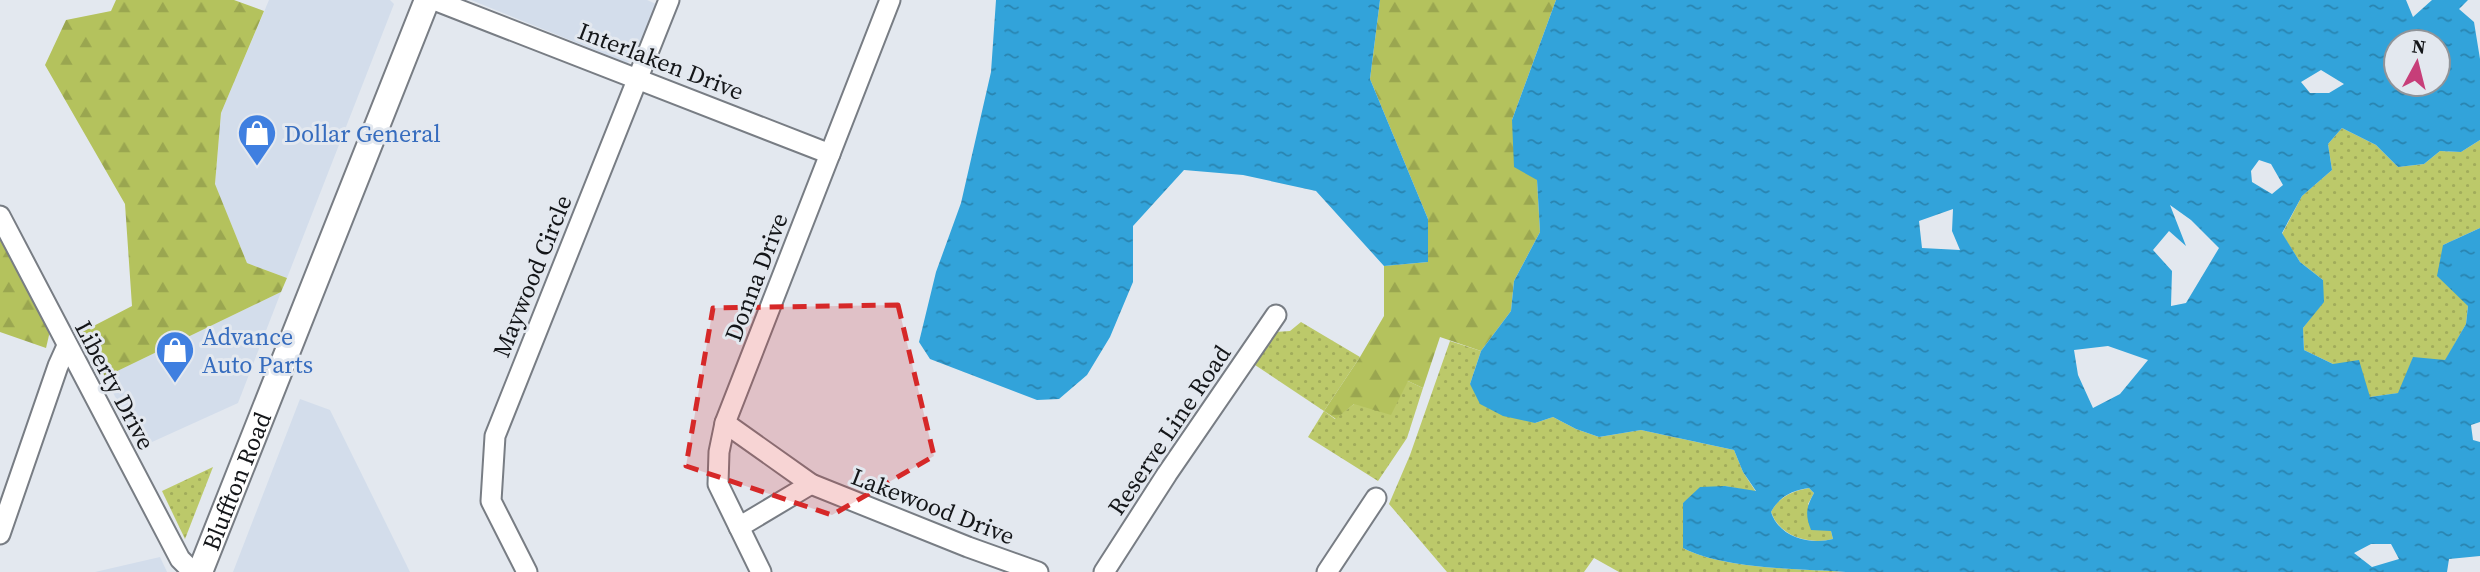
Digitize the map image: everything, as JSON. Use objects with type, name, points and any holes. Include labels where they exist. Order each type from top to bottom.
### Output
[{"type":"main road","name":"Bluffton Road","points":[[201,572],[427,0]]},
{"type":"street","name":"Interlaken Drive","points":[[434,0],[830,154]]},
{"type":"street","name":"Maywood Circle","points":[[527,572],[491,501],[495,436],[668,0]]},
{"type":"street","name":"Donna Drive","points":[[761,572],[718,484],[719,452],[725,423],[890,0]]},
{"type":"street","name":"Liberty Drive","points":[[0,216],[180,559],[193,572]]},
{"type":"street","name":"Reserve Line Road","points":[[1104,572],[1167,474],[1276,316]]},
{"type":"street","points":[[0,534],[67,346]]},
{"type":"street","name":"Lakewood Drive","points":[[725,423],[811,484],[1038,572]]},
{"type":"street","points":[[739,527],[811,484]]},
{"type":"street","points":[[1327,572],[1376,498]]},
{"type":"highlighted area","points":[[898,305],[934,456],[832,515],[686,466],[713,308]]},
{"type":"shaded area","points":[[269,0],[390,0],[394,4],[287,278],[247,263],[215,185],[221,113]]},
{"type":"shaded area","points":[[471,0],[647,0],[656,4],[634,59],[627,63]]},
{"type":"shaded area","points":[[281,292],[238,403],[141,447],[105,377]]},
{"type":"shaded area","points":[[300,399],[330,410],[410,572],[233,572]]},
{"type":"shaded area","points":[[160,557],[167,572],[95,572]]},
{"type":"green space","points":[[116,0],[234,0],[264,11],[221,113],[215,184],[247,263],[287,278],[281,292],[105,377],[82,332],[132,306],[125,204],[45,65],[66,20],[111,11]]},
{"type":"green space","points":[[1380,0],[1556,0],[1512,120],[1537,180],[1540,232],[1514,281],[1511,311],[1481,351],[1440,337],[1423,388],[1408,381],[1391,415],[1354,404],[1336,419],[1324,411],[1384,316],[1384,266],[1428,262],[1428,219],[1370,79]]},
{"type":"green space","points":[[2342,128],[2376,145],[2398,167],[2424,164],[2440,151],[2461,152],[2480,140],[2480,228],[2443,245],[2468,306],[2466,324],[2445,361],[2413,358],[2399,393],[2370,397],[2333,364],[2304,350],[2303,328],[2323,302],[2323,280],[2300,262],[2282,234],[2302,196],[2332,170],[2328,144]]},
{"type":"green space","points":[[0,231],[50,331],[46,348],[0,332]]},
{"type":"green space","points":[[1301,322],[1360,357],[1324,411],[1255,365],[1275,332],[1290,331]]},
{"type":"green space","points":[[1450,341],[1481,351],[1470,384],[1535,423],[1553,417],[1599,437],[1641,430],[1734,450],[1743,472],[1756,492],[1725,486],[1683,503],[1683,548],[1699,555],[1740,564],[1846,572],[1619,572],[1594,558],[1584,572],[1447,572],[1389,504],[1410,455]]},
{"type":"green space","points":[[1408,381],[1423,388],[1407,438],[1378,481],[1308,437],[1324,411],[1335,419],[1354,404]]},
{"type":"green space","points":[[213,467],[185,539],[162,491]]},
{"type":"green space","points":[[1809,488],[1814,493],[1808,504],[1831,531],[1833,539],[1805,540],[1788,533],[1775,521],[1771,512],[1778,502],[1787,495]]},
{"type":"water","points":[[996,0],[1380,0],[1370,79],[1428,219],[1428,262],[1384,266],[1316,191],[1243,175],[1184,170],[1133,226],[1133,282],[1110,337],[1087,375],[1059,399],[1037,400],[930,359],[919,342],[936,272],[961,203],[991,72]]},
{"type":"water","points":[[1556,0],[2406,0],[2413,17],[2432,0],[2468,0],[2459,9],[2474,22],[2480,59],[2480,140],[2461,152],[2440,151],[2424,164],[2398,167],[2376,145],[2342,128],[2328,144],[2332,170],[2302,196],[2282,233],[2300,262],[2323,280],[2324,302],[2303,328],[2304,350],[2333,364],[2359,360],[2370,397],[2398,393],[2413,357],[2445,360],[2466,324],[2468,306],[2437,276],[2443,245],[2480,228],[2480,422],[2471,425],[2473,440],[2480,442],[2480,556],[2449,559],[2447,572],[1846,572],[1740,564],[1699,555],[1683,548],[1683,503],[1700,487],[1725,486],[1756,491],[1743,472],[1734,450],[1641,430],[1599,437],[1553,417],[1535,423],[1503,416],[1480,404],[1470,384],[1481,351],[1511,311],[1514,281],[1540,232],[1537,180],[1514,167],[1512,120]],"holes":[[[2321,70],[2344,84],[2329,93],[2310,93],[2301,82]],[[2259,160],[2271,164],[2283,185],[2272,194],[2252,182],[2251,171]],[[2170,205],[2191,220],[2219,248],[2186,303],[2171,306],[2172,271],[2153,250],[2169,231],[2186,246]],[[1953,209],[1952,231],[1960,250],[1922,248],[1919,221]],[[2108,346],[2148,360],[2120,394],[2093,408],[2078,375],[2074,350]],[[1809,488],[1814,493],[1807,511],[1811,530],[1831,531],[1833,539],[1805,540],[1788,533],[1775,521],[1771,512],[1782,498],[1797,490]],[[2371,544],[2391,544],[2399,559],[2372,567],[2354,553]]]},
{"type":"place","name":"Dollar General","points":[[257,167]]},
{"type":"place","name":"Advance Auto Parts","points":[[175,384]]}]
